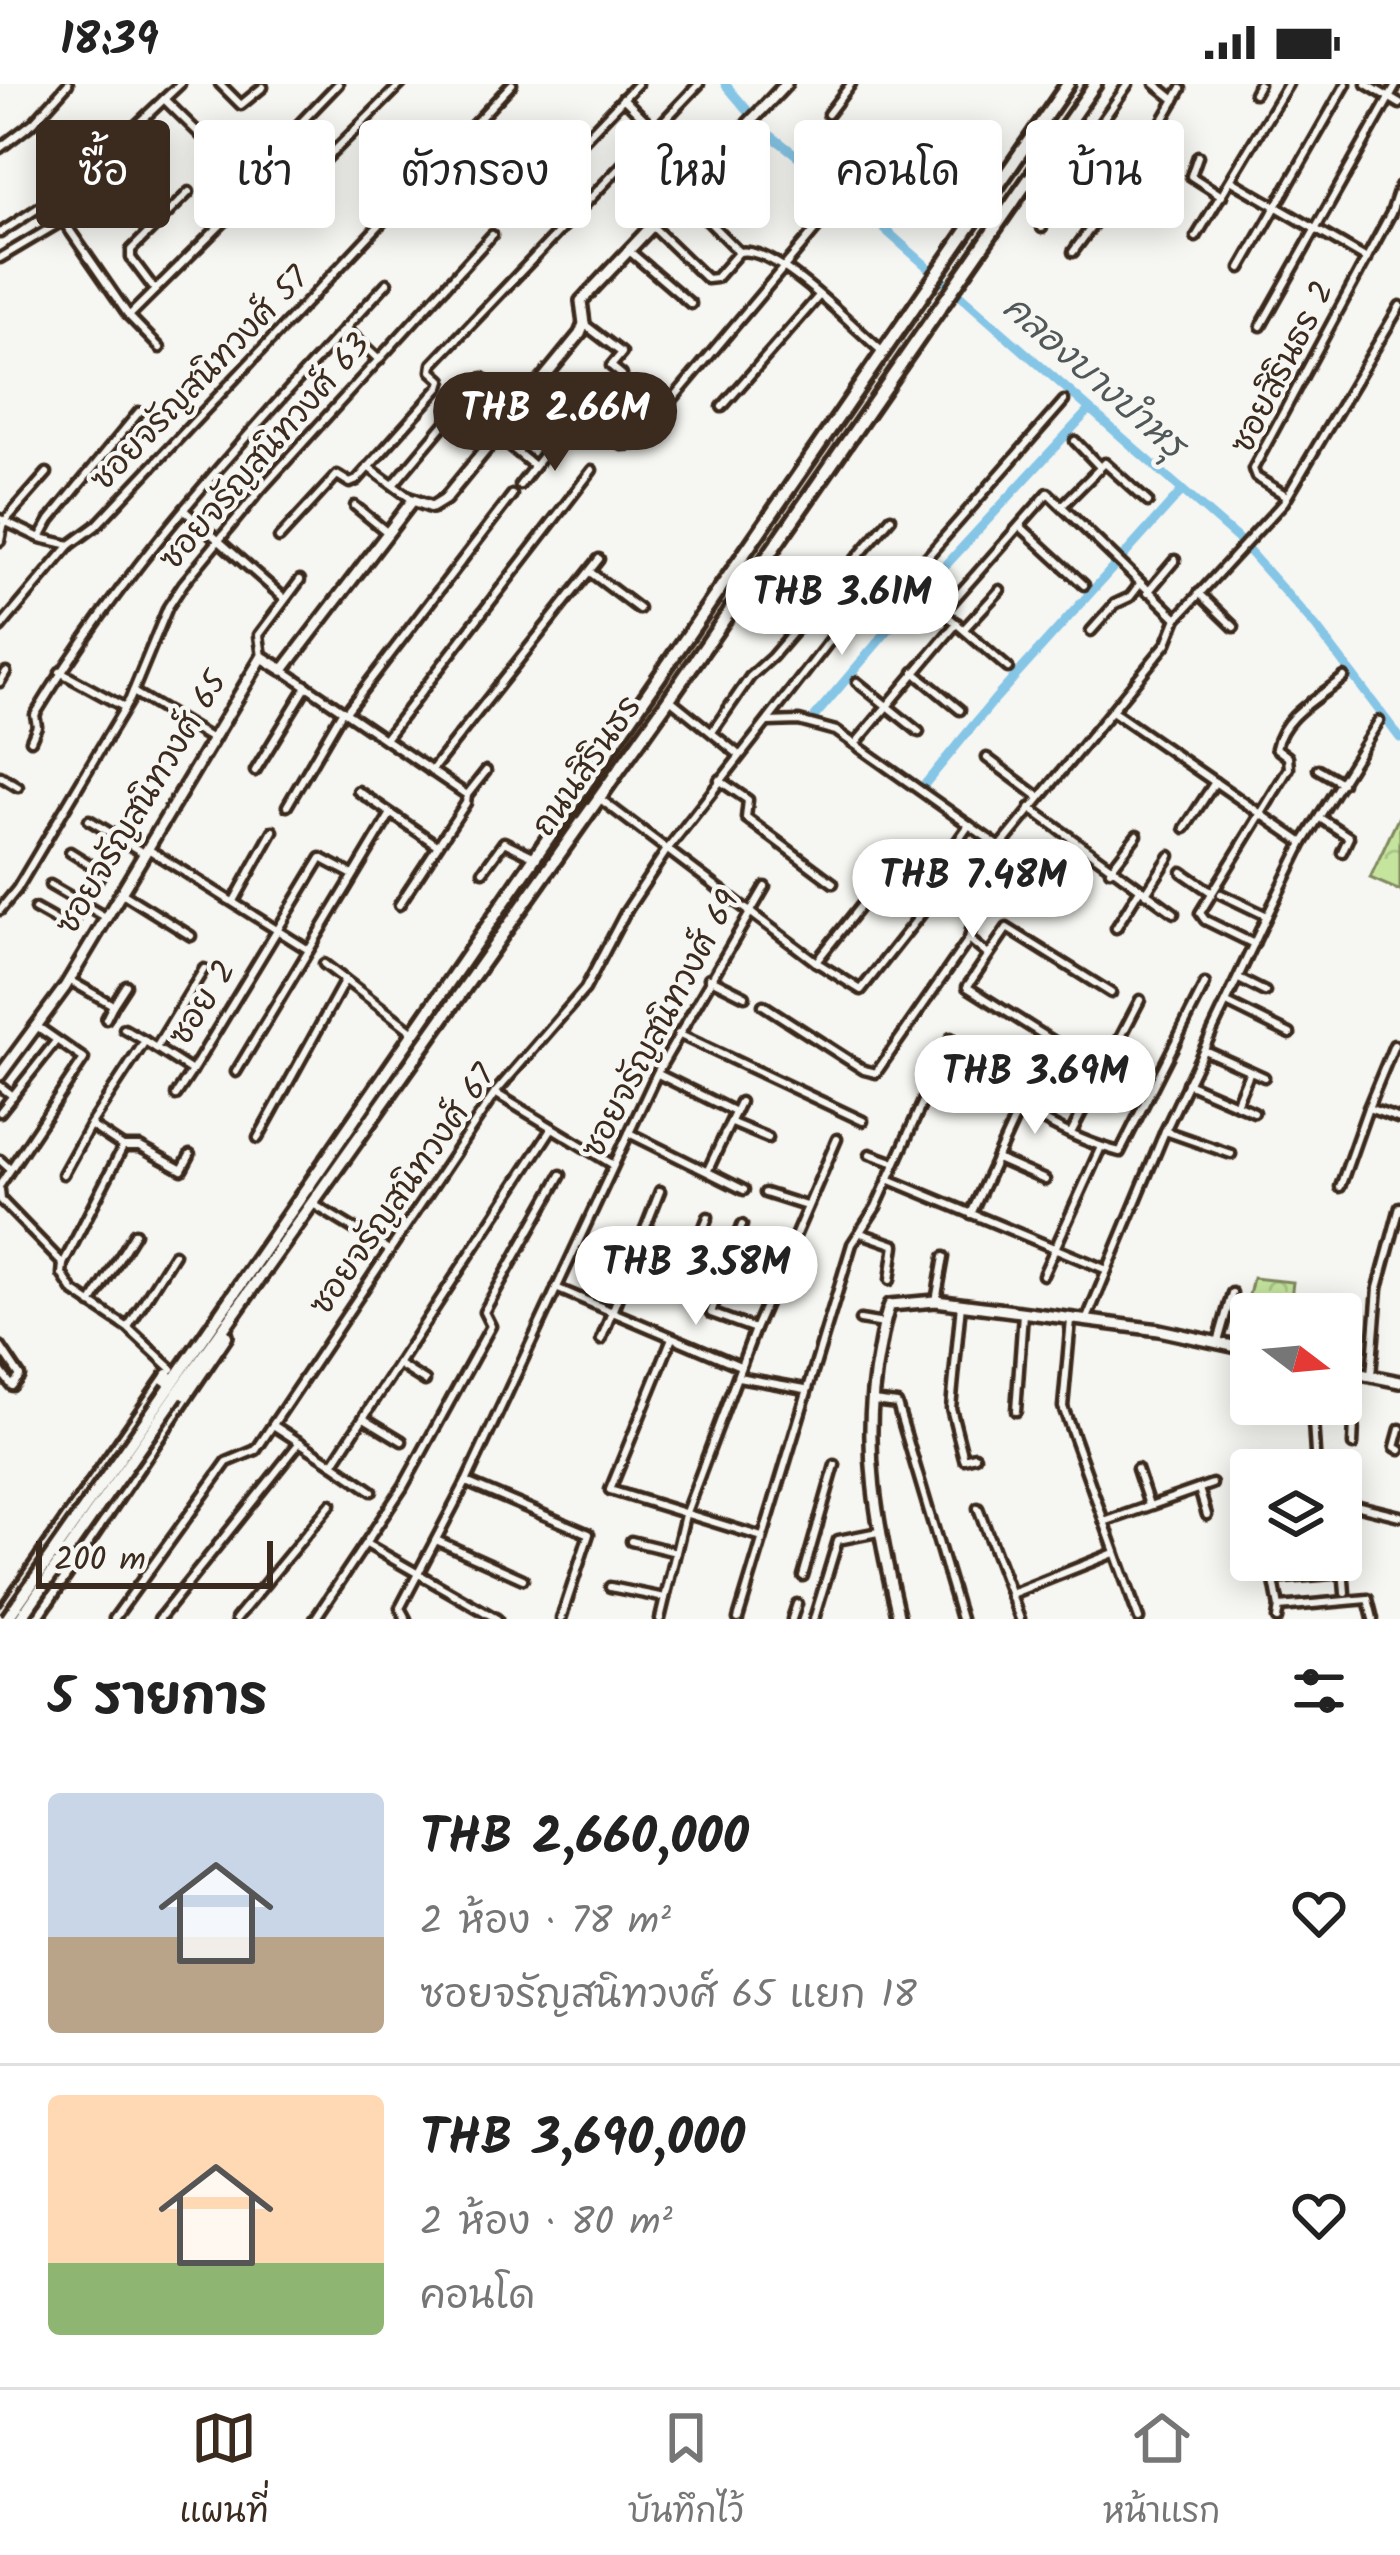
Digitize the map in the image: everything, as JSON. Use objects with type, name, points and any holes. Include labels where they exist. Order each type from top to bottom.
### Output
[{"type":"main road","name":"ถนนสิรินธร","points":[[20,1619],[173,1391],[226,1303],[1068,84]]},
{"type":"main road","name":"ถนนสิรินธร","points":[[3,1618],[244,1301],[1095,84]]},
{"type":"main road","points":[[708,605],[724,619]]},
{"type":"main road","points":[[699,619],[715,632]]},
{"type":"main road","name":"ถนนสิรินธร","points":[[35,1619],[206,1371],[244,1301]]},
{"type":"main road","name":"ถนนสิรินธร","points":[[3,1618],[172,1370],[226,1303]]},
{"type":"main road","points":[[25,1581],[25,1603],[30,1607],[47,1602]]},
{"type":"street","points":[[0,148],[34,122],[68,84]]},
{"type":"street","points":[[0,232],[72,186],[180,84]]},
{"type":"street","points":[[220,84],[241,104],[263,87]]},
{"type":"street","points":[[303,120],[338,84]]},
{"type":"street","points":[[335,151],[401,84]]},
{"type":"street","name":"ซอยจรัญสนิทวงศ์ 57","points":[[0,628],[70,545],[111,509],[512,84]]},
{"type":"street","points":[[591,132],[637,84]]},
{"type":"street","points":[[665,120],[699,84]]},
{"type":"street","name":"ซอยจรัญสนิทวงศ์ 65","points":[[753,120],[786,84]]},
{"type":"street","points":[[828,114],[851,84]]},
{"type":"street","points":[[1103,120],[1128,84]]},
{"type":"street","points":[[1155,84],[1175,100]]},
{"type":"street","points":[[1254,93],[1259,84]]},
{"type":"street","points":[[1196,238],[1288,84]]},
{"type":"street","points":[[1241,268],[1346,84]]},
{"type":"street","points":[[1366,84],[1400,104]]},
{"type":"street","points":[[1261,326],[1397,84]]},
{"type":"street","points":[[1163,120],[1181,89]]},
{"type":"street","points":[[623,98],[646,120]]},
{"type":"street","points":[[164,99],[194,129]]},
{"type":"street","points":[[1198,156],[1191,176],[1222,196]]},
{"type":"street","points":[[279,538],[334,477],[354,482],[440,387],[442,380],[432,370],[433,364],[615,172]]},
{"type":"street","name":"ซอยสิรินธร 2","points":[[1232,181],[1367,259],[1253,469],[1256,477],[1287,496]]},
{"type":"street","points":[[1367,259],[1400,186]]},
{"type":"street","points":[[155,290],[130,250],[189,192]]},
{"type":"street","points":[[0,258],[53,228]]},
{"type":"street","points":[[68,228],[129,316],[160,348]]},
{"type":"street","points":[[129,316],[221,228]]},
{"type":"street","name":"ซอยจรัญสนิทวงศ์ 65","points":[[0,1076],[69,980],[262,657],[284,670],[413,500],[437,506],[584,325],[581,301],[650,228]]},
{"type":"street","points":[[654,228],[706,279],[716,278],[739,252],[750,249],[782,266],[883,352]]},
{"type":"street","points":[[715,228],[739,252]]},
{"type":"street","points":[[544,377],[622,445],[635,444],[816,228]]},
{"type":"street","points":[[1073,252],[1091,228]]},
{"type":"street","name":"ซอยจรัญสนิทวงศ์ 63","points":[[0,910],[133,692],[167,607],[220,539],[492,235]]},
{"type":"street","points":[[628,250],[691,304]]},
{"type":"street","points":[[31,740],[37,727],[35,716],[60,673],[122,585],[183,510],[387,283]]},
{"type":"street","points":[[722,407],[818,297]]},
{"type":"street","points":[[763,1004],[864,1070],[876,1073],[968,939],[981,884],[1000,847],[1167,644],[1177,618],[1272,518],[1400,306]]},
{"type":"street","points":[[584,325],[622,353],[611,366],[622,375],[603,399]]},
{"type":"street","points":[[345,328],[379,360]]},
{"type":"street","points":[[393,485],[483,378]]},
{"type":"street","points":[[1007,668],[906,581],[1064,401]]},
{"type":"street","points":[[40,538],[139,412]]},
{"type":"street","points":[[496,435],[534,466]]},
{"type":"street","points":[[520,485],[557,437]]},
{"type":"street","points":[[1075,441],[1100,466]]},
{"type":"street","points":[[1062,506],[1100,466],[1109,465],[1148,502]]},
{"type":"street","points":[[368,466],[413,500]]},
{"type":"street","points":[[385,740],[592,470]]},
{"type":"street","points":[[0,542],[2,521],[47,472]]},
{"type":"street","points":[[943,611],[1048,493],[1177,618]]},
{"type":"street","points":[[287,806],[344,711],[512,495]]},
{"type":"street","points":[[356,506],[388,533]]},
{"type":"street","points":[[183,510],[285,599]]},
{"type":"street","points":[[712,732],[750,677],[891,518]]},
{"type":"street","points":[[2,521],[70,545]]},
{"type":"street","points":[[1020,526],[1084,585]]},
{"type":"street","points":[[431,771],[598,559]]},
{"type":"street","points":[[1148,592],[1174,560]]},
{"type":"street","name":"ซอยจรัญสนิทวงศ์ 67","points":[[114,1619],[227,1462],[253,1454],[274,1425],[495,1093],[584,989],[625,913],[719,780],[889,568],[906,581]]},
{"type":"street","points":[[589,571],[639,609]]},
{"type":"street","points":[[262,657],[259,635],[300,580]]},
{"type":"street","points":[[1091,632],[1140,584]]},
{"type":"street","points":[[856,743],[914,673],[1000,590]]},
{"type":"street","points":[[1199,593],[1234,627]]},
{"type":"street","points":[[284,670],[467,795]]},
{"type":"street","points":[[0,682],[6,672]]},
{"type":"street","points":[[60,673],[124,707]]},
{"type":"street","points":[[914,673],[960,710]]},
{"type":"street","points":[[1254,944],[1200,916],[1289,768],[1288,757],[1276,748],[1276,741],[1298,711],[1344,676]]},
{"type":"street","points":[[857,682],[919,732]]},
{"type":"street","points":[[255,771],[307,686]]},
{"type":"street","points":[[133,692],[213,740]]},
{"type":"street","points":[[669,699],[739,754]]},
{"type":"street","points":[[1112,711],[1303,842]]},
{"type":"street","points":[[1086,1321],[1165,1131],[1303,842],[1379,721]]},
{"type":"street","points":[[768,722],[824,726],[856,743],[1000,847]]},
{"type":"street","points":[[986,758],[1039,797]]},
{"type":"street","points":[[1318,769],[1342,783]]},
{"type":"street","points":[[399,905],[486,772]]},
{"type":"street","points":[[0,776],[18,787]]},
{"type":"street","points":[[719,780],[748,800],[746,818],[833,883]]},
{"type":"street","points":[[1185,828],[1215,782]]},
{"type":"street","points":[[358,791],[436,845]]},
{"type":"street","points":[[599,798],[816,962],[861,990],[933,899]]},
{"type":"street","points":[[1030,808],[1174,913]]},
{"type":"street","points":[[236,1072],[390,815]]},
{"type":"street","points":[[1320,818],[1349,837],[1342,853]]},
{"type":"street","points":[[89,820],[234,901],[307,950]]},
{"type":"street","points":[[929,882],[969,825]]},
{"type":"street","points":[[234,901],[273,831]]},
{"type":"street","points":[[1110,870],[1137,835]]},
{"type":"street","points":[[35,909],[69,928],[122,839]]},
{"type":"street","points":[[483,871],[504,842],[535,857]]},
{"type":"street","points":[[1051,894],[1081,849]]},
{"type":"street","points":[[70,852],[102,872]]},
{"type":"street","points":[[1116,928],[1170,856]]},
{"type":"street","name":"ซอย 2","points":[[64,1174],[123,1069],[134,1064],[145,1041],[192,1071],[321,859],[353,875]]},
{"type":"street","points":[[816,962],[889,871]]},
{"type":"street","points":[[1182,872],[1211,892]]},
{"type":"street","points":[[50,885],[107,918]]},
{"type":"street","name":"ซอยจรัญสนิทวงศ์ 69","points":[[406,1619],[399,1611],[466,1482],[657,1073],[765,886]]},
{"type":"street","points":[[122,893],[191,936]]},
{"type":"street","points":[[1221,894],[1267,916]]},
{"type":"street","points":[[1061,1046],[968,988],[1009,927],[1112,993]]},
{"type":"street","points":[[968,939],[988,955]]},
{"type":"street","points":[[324,964],[414,1032]]},
{"type":"street","points":[[156,1048],[204,969]]},
{"type":"street","points":[[709,978],[745,997]]},
{"type":"street","points":[[1239,979],[1265,992]]},
{"type":"street","points":[[69,980],[113,1005]]},
{"type":"street","points":[[258,1138],[345,980]]},
{"type":"street","points":[[942,1055],[1071,1133],[1122,1152],[1205,984]]},
{"type":"street","points":[[106,1019],[126,985]]},
{"type":"street","points":[[1071,1133],[1140,1000]]},
{"type":"street","points":[[1228,1003],[1291,1034]]},
{"type":"street","points":[[38,1027],[84,1060],[10,1169],[0,1188],[1,1200],[63,1264]]},
{"type":"street","points":[[124,1029],[145,1041]]},
{"type":"street","points":[[678,1034],[863,1121]]},
{"type":"street","points":[[738,1619],[852,1244],[888,1180],[950,1038]]},
{"type":"street","points":[[0,1112],[56,1041]]},
{"type":"street","points":[[1340,1187],[1394,1046]]},
{"type":"street","points":[[1204,1050],[1264,1077]]},
{"type":"street","points":[[176,1095],[192,1071]]},
{"type":"street","points":[[1236,1104],[1250,1071]]},
{"type":"street","points":[[657,1073],[735,1112]]},
{"type":"street","points":[[1187,1083],[1254,1112]]},
{"type":"street","points":[[0,1086],[13,1096]]},
{"type":"street","points":[[495,1093],[613,1164]]},
{"type":"street","points":[[708,1172],[740,1102]]},
{"type":"street","points":[[971,1214],[1021,1106]]},
{"type":"street","points":[[1368,1108],[1400,1120]]},
{"type":"street","points":[[731,1122],[768,1138]]},
{"type":"street","points":[[90,1125],[123,1147],[140,1147],[182,1170],[190,1155]]},
{"type":"street","points":[[333,1464],[552,1128]]},
{"type":"street","points":[[1165,1131],[1231,1154]]},
{"type":"street","points":[[629,1133],[744,1190]]},
{"type":"street","points":[[660,1619],[685,1515],[736,1376],[837,1138]]},
{"type":"street","points":[[123,1147],[62,1274],[73,1291],[128,1328],[172,1370]]},
{"type":"street","points":[[1043,1275],[1101,1147]]},
{"type":"street","points":[[870,1154],[895,1163]]},
{"type":"street","points":[[997,1159],[1045,1180]]},
{"type":"street","points":[[0,1160],[10,1169]]},
{"type":"street","points":[[315,1619],[368,1544],[492,1325],[483,1312],[561,1175]]},
{"type":"street","points":[[888,1180],[1107,1270]]},
{"type":"street","points":[[601,1340],[660,1191]]},
{"type":"street","points":[[765,1193],[806,1206]]},
{"type":"street","points":[[313,1204],[389,1250]]},
{"type":"street","points":[[1371,1376],[1378,1288],[1400,1207]]},
{"type":"street","points":[[708,1217],[688,1268],[721,1280]]},
{"type":"street","points":[[742,1225],[712,1314],[755,1329]]},
{"type":"street","points":[[91,1304],[135,1232]]},
{"type":"street","points":[[861,1233],[895,1245],[890,1280]]},
{"type":"street","points":[[128,1328],[174,1254]]},
{"type":"street","points":[[936,1300],[944,1257]]},
{"type":"street","points":[[556,1288],[740,1366]]},
{"type":"street","points":[[899,1619],[878,1532],[869,1401],[892,1304],[936,1300],[1230,1345]]},
{"type":"street","points":[[1218,1342],[1230,1300]]},
{"type":"street","points":[[961,1304],[951,1408],[964,1459],[975,1456]]},
{"type":"street","points":[[1016,1411],[1023,1313]]},
{"type":"street","points":[[860,1320],[884,1324]]},
{"type":"street","points":[[1071,1320],[1063,1407],[1139,1619]]},
{"type":"street","points":[[672,1338],[610,1490],[762,1537]]},
{"type":"street","points":[[0,1346],[20,1376],[12,1386],[0,1370]]},
{"type":"street","points":[[398,1364],[424,1382]]},
{"type":"street","points":[[1362,1374],[1400,1381]]},
{"type":"street","points":[[736,1376],[805,1389]]},
{"type":"street","points":[[869,1401],[897,1404],[961,1619]]},
{"type":"street","points":[[363,1418],[402,1441]]},
{"type":"street","points":[[274,1425],[372,1491]]},
{"type":"street","points":[[1353,1444],[1354,1425]]},
{"type":"street","points":[[1400,1429],[1395,1447],[1400,1450]]},
{"type":"street","points":[[159,1619],[300,1442]]},
{"type":"street","points":[[803,1576],[835,1465]]},
{"type":"street","points":[[1137,1468],[1149,1505]]},
{"type":"street","points":[[466,1482],[589,1534],[561,1619]]},
{"type":"street","points":[[1104,1522],[1212,1484]]},
{"type":"street","points":[[1198,1489],[1207,1514]]},
{"type":"street","points":[[236,1619],[331,1504]]},
{"type":"street","points":[[1362,1507],[1400,1516]]},
{"type":"street","points":[[978,1508],[1020,1619]]},
{"type":"street","points":[[814,1619],[838,1540],[878,1532]]},
{"type":"street","points":[[436,1540],[523,1579]]},
{"type":"street","points":[[631,1541],[676,1552]]},
{"type":"street","points":[[368,1544],[497,1619]]},
{"type":"street","points":[[1011,1594],[1114,1553]]},
{"type":"street","points":[[1273,1581],[1277,1619]]},
{"type":"street","points":[[1344,1581],[1345,1592]]},
{"type":"street","points":[[610,1587],[665,1598]]},
{"type":"street","points":[[1279,1607],[1368,1599],[1373,1619]]},
{"type":"street","points":[[792,1619],[797,1604]]},
{"type":"green space","points":[[1400,814],[1400,891],[1370,878]]},
{"type":"green space","points":[[1253,1278],[1293,1282],[1292,1293],[1250,1293]]},
{"type":"waterway","name":"คลองบางบำหรุ","points":[[725,84],[765,131],[825,177],[1237,538],[1316,627],[1400,738]]},
{"type":"waterway","points":[[815,716],[911,603],[1089,410]]},
{"type":"waterway","points":[[925,784],[1181,492]]}]
